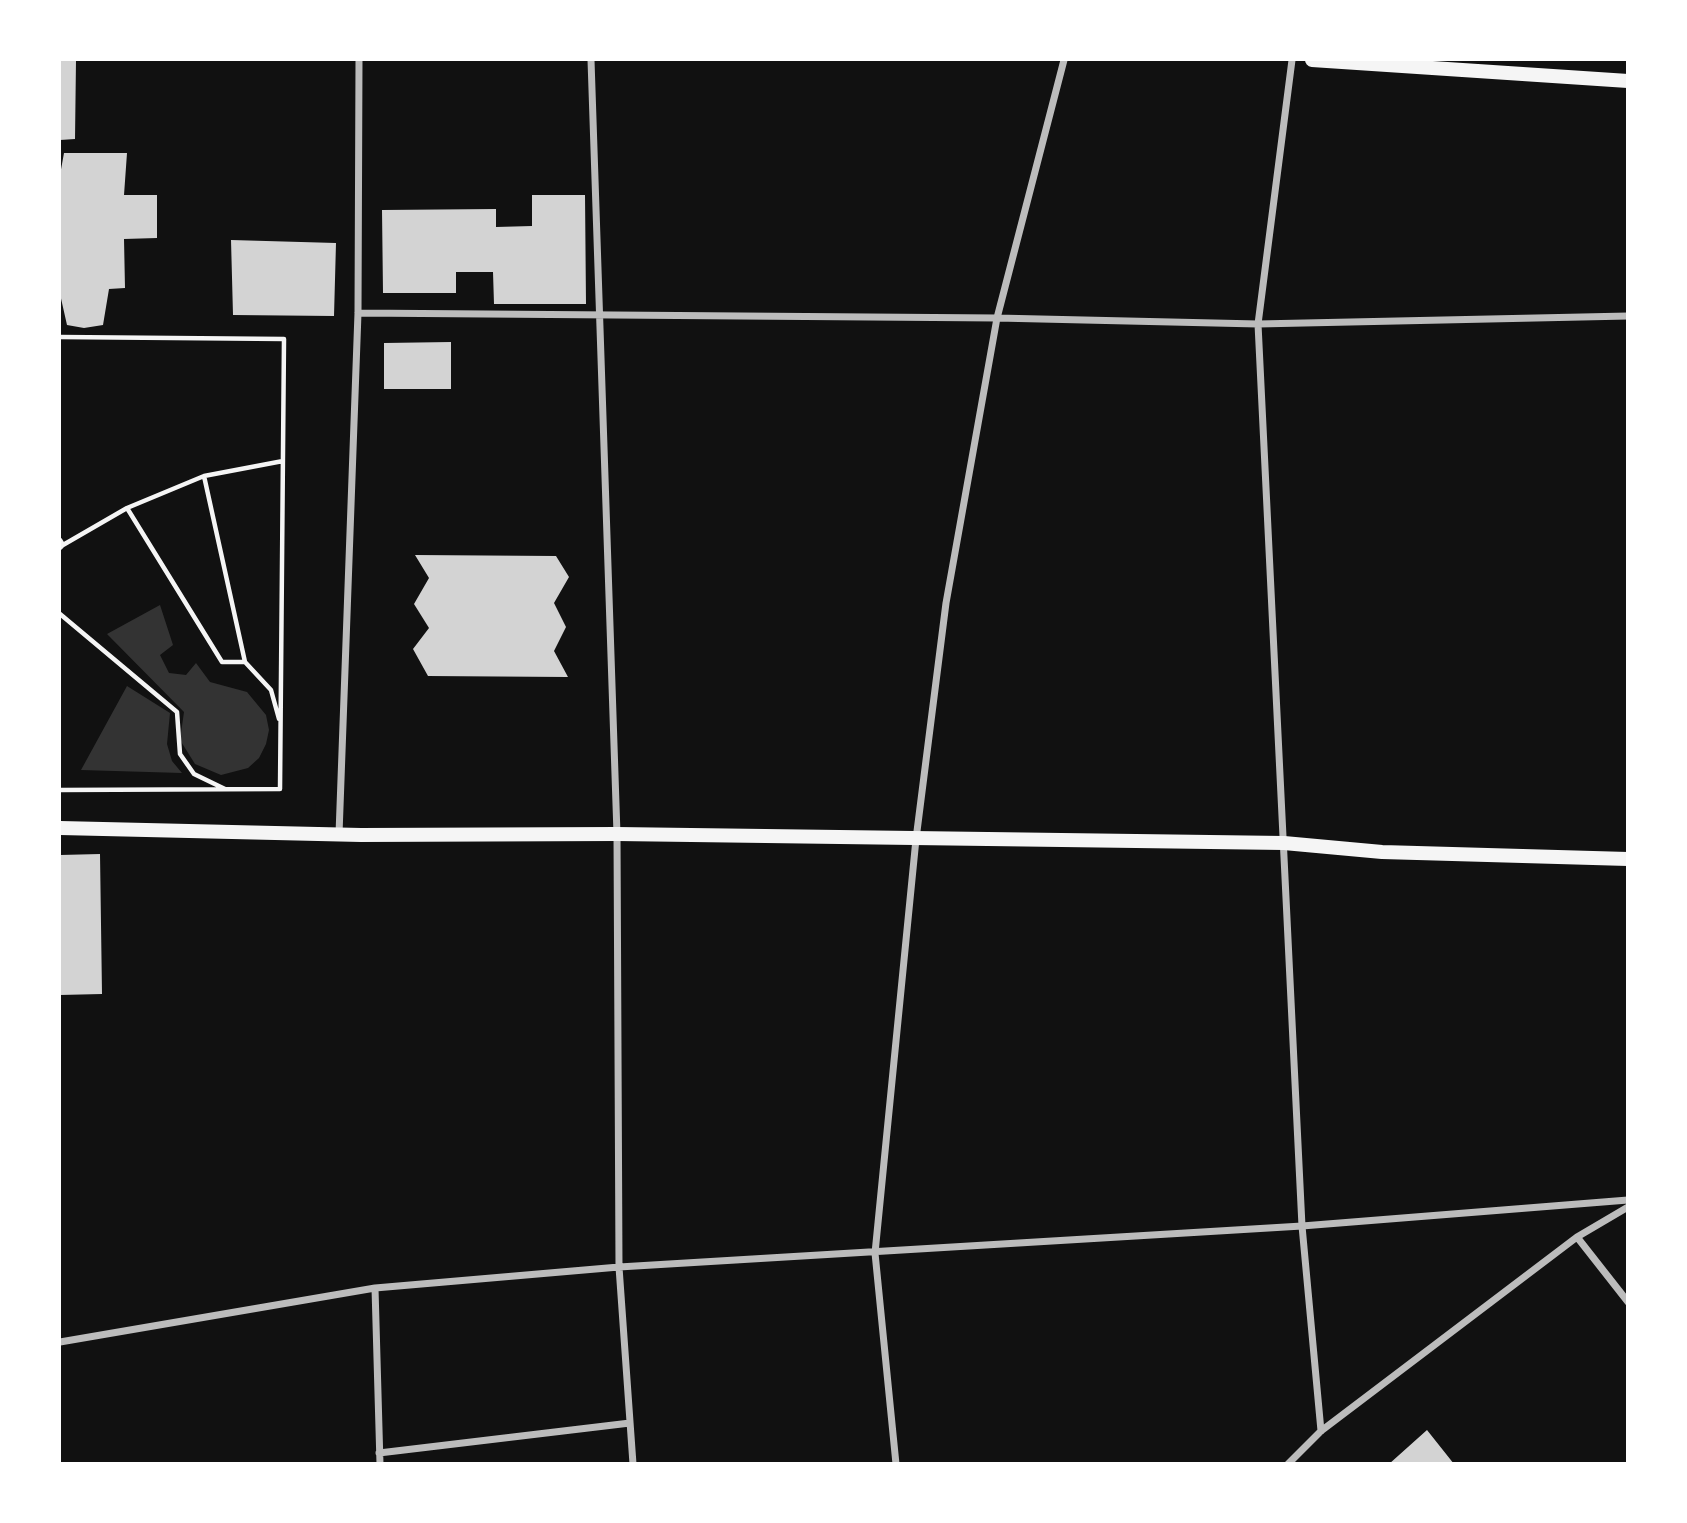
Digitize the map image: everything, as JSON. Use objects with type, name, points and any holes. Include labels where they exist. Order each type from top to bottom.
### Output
[{"type":"main road","points":[[1312,60],[1628,81]]},
{"type":"main road","points":[[60,828],[339,834],[617,834],[1284,843],[1382,852],[1628,859]]},
{"type":"street","points":[[339,834],[358,313],[359,60]]},
{"type":"street","points":[[591,60],[597,314],[617,834],[619,1267],[634,1464]]},
{"type":"street","points":[[896,1464],[875,1253],[916,838],[946,603],[997,318],[1064,60]]},
{"type":"street","points":[[1292,60],[1258,324],[1302,1226],[1321,1432]]},
{"type":"street","points":[[358,313],[997,318],[1258,324],[1628,316]]},
{"type":"street","points":[[60,1342],[376,1287],[619,1267],[1302,1226],[1628,1200]]},
{"type":"street","points":[[1288,1464],[1321,1432],[1577,1237],[1628,1207]]},
{"type":"street","points":[[1577,1237],[1628,1303]]},
{"type":"street","points":[[376,1287],[380,1464]]},
{"type":"street","points":[[379,1453],[630,1423]]},
{"type":"path","points":[[60,337],[284,339],[280,789],[60,790]]},
{"type":"path","points":[[61,545],[127,508],[204,476],[283,461]]},
{"type":"path","points":[[204,476],[245,662],[271,690],[281,727]]},
{"type":"path","points":[[127,508],[222,662],[245,662]]},
{"type":"path","points":[[60,614],[177,712],[180,754],[194,774],[227,790]]},
{"type":"shaded area","points":[[160,605],[173,645],[160,655],[169,673],[186,675],[196,663],[210,682],[247,692],[266,715],[269,730],[266,744],[259,758],[248,768],[221,775],[195,764],[180,740],[184,712],[107,634]]},
{"type":"shaded area","points":[[127,686],[170,713],[167,744],[172,761],[182,773],[81,770]]},
{"type":"building","points":[[60,60],[76,60],[75,139],[60,140]]},
{"type":"building","points":[[64,153],[127,153],[124,195],[157,195],[157,238],[124,239],[125,288],[109,289],[103,325],[84,328],[67,325],[60,294],[60,175]]},
{"type":"building","points":[[532,195],[585,195],[586,304],[494,304],[493,272],[456,272],[456,293],[383,293],[382,210],[496,209],[496,227],[532,226]]},
{"type":"building","points":[[231,240],[336,243],[334,316],[233,315]]},
{"type":"building","points":[[451,342],[451,389],[384,389],[384,343]]},
{"type":"building","points":[[415,555],[556,556],[569,577],[554,603],[566,627],[554,651],[568,677],[428,676],[413,649],[429,628],[414,604],[429,578]]},
{"type":"building","points":[[100,854],[102,994],[60,995],[60,855]]},
{"type":"building","points":[[1427,1430],[1454,1464],[1389,1464]]}]
